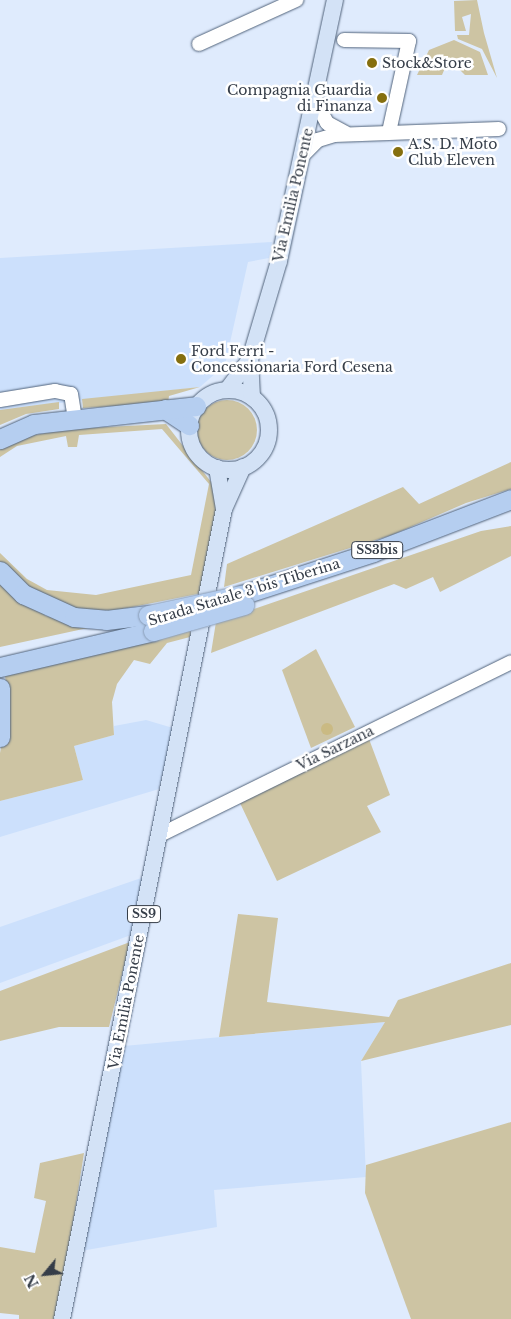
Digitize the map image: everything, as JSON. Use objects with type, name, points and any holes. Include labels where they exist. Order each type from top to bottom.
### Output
[{"type":"highway","points":[[0,440],[34,424],[196,406]]},
{"type":"highway","points":[[165,410],[189,425]]},
{"type":"highway","name":"Strada Statale 3 bis Tiberina","points":[[242,600],[511,499]]},
{"type":"highway","name":"Strada Statale 3 bis Tiberina","points":[[242,600],[376,563],[511,512]]},
{"type":"highway","points":[[0,571],[23,594],[74,617],[150,622],[242,600]]},
{"type":"highway","name":"Strada Statale 3 bis Tiberina","points":[[0,668],[21,658],[150,622]]},
{"type":"highway","name":"Strada Statale 3 bis Tiberina","points":[[0,656],[21,658]]},
{"type":"highway","points":[[0,688],[0,737]]},
{"type":"main road","name":"Via Emilia Ponente","points":[[252,397],[250,359],[304,154],[334,0]]},
{"type":"main road","name":"Via Emilia Ponente","points":[[227,390],[250,359]]},
{"type":"main road","points":[[227,390],[252,397],[263,410],[268,434],[261,453],[243,467],[217,468],[196,451],[189,425],[196,406],[205,398],[227,390]]},
{"type":"main road","name":"Via Emilia Ponente","points":[[62,1319],[224,509],[243,467]]},
{"type":"main road","name":"Via Emilia Ponente","points":[[217,468],[224,509]]},
{"type":"street","points":[[198,44],[296,0]]},
{"type":"street","points":[[344,40],[409,41],[389,132]]},
{"type":"street","points":[[314,101],[322,118],[338,132]]},
{"type":"street","points":[[309,128],[338,132],[499,129]]},
{"type":"street","points":[[304,154],[318,140],[338,132]]},
{"type":"street","points":[[0,400],[54,391],[71,394],[75,419]]},
{"type":"street","name":"Via Sarzana","points":[[160,835],[509,666]]},
{"type":"shaded area","points":[[477,0],[497,78],[482,49],[458,39],[457,35],[469,35],[471,14],[462,17],[466,31],[455,31],[454,1]]},
{"type":"shaded area","points":[[454,40],[480,52],[488,75],[465,75],[455,65],[445,68],[442,75],[417,75],[429,50]]},
{"type":"shaded area","points":[[272,242],[269,258],[248,262],[225,365],[200,387],[0,410],[0,258]]},
{"type":"shaded area","points":[[200,387],[169,396],[168,403],[83,408],[82,399]]},
{"type":"shaded area","points":[[221,400],[233,400],[249,408],[255,418],[257,430],[255,442],[249,452],[233,460],[221,460],[205,452],[197,436],[197,424],[205,408]]},
{"type":"shaded area","points":[[59,402],[59,409],[26,414],[0,425],[0,410]]},
{"type":"shaded area","points":[[166,424],[215,487],[219,508],[203,593],[97,614],[50,605],[0,566],[0,553],[27,579],[47,590],[96,595],[191,575],[209,484],[162,429],[79,435],[77,447],[68,447],[66,436],[17,446],[0,457],[0,450],[19,438],[67,429]]},
{"type":"shaded area","points":[[511,462],[511,489],[466,503],[392,535],[224,587],[227,564],[403,487],[419,504]]},
{"type":"shaded area","points":[[511,526],[511,556],[440,592],[433,577],[406,589],[394,584],[211,653],[216,622],[481,531]]},
{"type":"shaded area","points":[[0,582],[46,616],[97,626],[0,647]]},
{"type":"shaded area","points":[[192,626],[190,637],[167,643],[150,664],[134,660],[117,684],[112,702],[114,735],[74,746],[83,780],[0,801],[0,753],[9,701],[5,676]]},
{"type":"shaded area","points":[[316,649],[355,727],[311,748],[282,670]]},
{"type":"shaded area","points":[[146,720],[173,728],[159,789],[0,837],[0,801],[83,780],[74,746],[114,735],[114,726]]},
{"type":"shaded area","points":[[327,723],[333,729],[327,735],[321,729]]},
{"type":"shaded area","points":[[369,739],[390,795],[367,806],[381,832],[277,881],[240,803]]},
{"type":"shaded area","points":[[144,877],[131,935],[0,983],[0,927]]},
{"type":"shaded area","points":[[238,914],[278,918],[267,1002],[389,1017],[398,1000],[511,963],[511,1025],[361,1061],[385,1022],[219,1037]]},
{"type":"shaded area","points":[[130,942],[109,1027],[59,1027],[0,1041],[0,991]]},
{"type":"shaded area","points":[[385,1022],[361,1061],[366,1177],[214,1190],[217,1227],[81,1251],[124,1046]]},
{"type":"shaded area","points":[[511,1122],[511,1319],[411,1319],[365,1193],[366,1165]]},
{"type":"shaded area","points":[[84,1153],[58,1319],[19,1319],[19,1315],[0,1313],[0,1247],[35,1253],[46,1201],[34,1198],[40,1163]]},
{"type":"place","name":"Stock&Store","points":[[372,63]]},
{"type":"place","name":"Compagnia Guardia di Finanza","points":[[382,98]]},
{"type":"place","name":"A.S. D. Moto Club Eleven","points":[[398,152]]},
{"type":"place","name":"Ford Ferri - Concessionaria Ford Cesena","points":[[181,359]]}]
